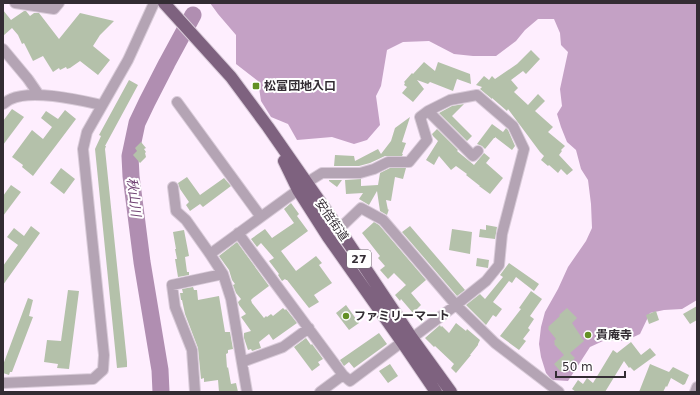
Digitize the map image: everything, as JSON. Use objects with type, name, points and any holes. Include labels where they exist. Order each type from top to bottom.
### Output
[{"type":"main road","name":"安倍街道","points":[[164,3],[231,77],[268,127],[328,237],[407,340],[451,392]]},
{"type":"main road","name":"安倍街道","points":[[302,187],[339,229],[407,340],[436,392]]},
{"type":"street","points":[[15,3],[54,9],[59,3]]},
{"type":"street","points":[[3,383],[93,379],[103,370],[104,355],[83,149],[87,132],[128,60],[154,3]]},
{"type":"street","points":[[3,49],[39,95]]},
{"type":"street","points":[[3,104],[19,96],[39,95],[73,98],[102,105]]},
{"type":"street","points":[[210,254],[238,233],[322,173],[360,174],[388,162],[409,162],[427,140],[420,117],[428,110],[450,100],[477,95],[513,126],[524,149],[502,234],[499,265],[486,281],[456,305],[350,381],[343,375],[238,233]]},
{"type":"street","points":[[177,102],[261,217]]},
{"type":"street","points":[[428,110],[473,156],[478,151]]},
{"type":"street","points":[[173,187],[176,211],[186,220],[222,274],[231,299],[247,392]]},
{"type":"street","points":[[339,229],[361,208],[383,220],[456,305],[495,343],[559,392]]},
{"type":"street","points":[[195,392],[192,350],[175,307],[172,285],[222,274]]},
{"type":"street","points":[[242,362],[283,347],[309,328]]},
{"type":"street","points":[[320,392],[343,375]]},
{"type":"street","points":[[695,392],[697,387]]},
{"type":"shaded area","points":[[210,3],[697,3],[697,300],[682,309],[664,310],[650,313],[640,334],[625,341],[603,341],[590,347],[568,381],[552,380],[546,373],[539,344],[545,312],[568,267],[586,241],[592,228],[588,180],[581,169],[576,150],[567,142],[557,114],[562,106],[560,89],[568,52],[561,45],[560,33],[554,19],[538,19],[525,30],[516,41],[496,56],[454,54],[429,41],[403,42],[387,50],[381,86],[376,96],[380,125],[367,140],[354,144],[332,137],[297,140],[288,124],[271,117],[261,101],[258,81],[236,64],[236,35]]},
{"type":"building","points":[[3,10],[11,20],[24,11],[26,11],[30,16],[34,13],[39,13],[59,39],[80,13],[114,21],[100,35],[93,46],[110,60],[98,75],[80,61],[70,68],[67,69],[66,67],[60,70],[59,68],[53,72],[43,56],[33,61],[24,43],[22,44],[18,35],[12,28],[3,36]]},
{"type":"building","points":[[531,50],[540,59],[526,74],[523,71],[511,80],[518,88],[514,92],[528,105],[538,94],[545,101],[535,111],[553,127],[548,132],[565,146],[559,155],[573,170],[567,175],[561,169],[558,173],[541,160],[544,156],[508,109],[507,111],[480,89],[482,87],[476,85],[484,76],[489,80],[492,76],[495,79],[517,64]]},
{"type":"building","points":[[424,62],[435,71],[438,62],[470,74],[471,84],[457,79],[453,91],[430,82],[428,84],[417,80],[424,89],[413,102],[402,93],[407,87],[404,85],[404,82]]},
{"type":"building","points":[[129,80],[138,85],[105,146],[127,362],[127,367],[117,368],[95,149],[101,136],[99,135]]},
{"type":"building","points":[[464,104],[452,116],[472,136],[467,141],[439,113],[452,106]]},
{"type":"building","points":[[12,109],[24,117],[3,145],[3,121]]},
{"type":"building","points":[[65,110],[76,119],[33,176],[22,167],[23,165],[12,157],[32,130],[43,139],[52,127],[41,118],[46,111],[58,119]]},
{"type":"building","points":[[410,117],[402,142],[406,143],[402,156],[385,156],[359,166],[334,166],[335,155],[354,156],[355,161],[378,149],[381,154],[391,141],[395,128]]},
{"type":"building","points":[[492,124],[503,132],[506,128],[508,130],[515,146],[512,150],[495,137],[485,149],[477,144]]},
{"type":"building","points":[[437,129],[458,150],[457,151],[474,165],[484,153],[490,158],[486,163],[503,178],[490,194],[456,166],[451,170],[439,156],[434,165],[426,160],[438,141],[432,134]]},
{"type":"building","points":[[141,142],[146,148],[144,149],[146,152],[146,157],[140,163],[133,155],[137,151],[135,148]]},
{"type":"building","points":[[61,168],[75,179],[64,194],[50,183]]},
{"type":"building","points":[[390,168],[406,168],[403,179],[395,177],[391,201],[386,200],[388,210],[389,209],[387,215],[380,211],[377,191],[369,205],[359,199],[363,193],[346,194],[345,180],[361,179],[361,186],[378,185],[380,173]]},
{"type":"building","points":[[187,177],[200,195],[224,178],[231,186],[203,207],[200,204],[190,211],[186,205],[189,202],[180,189],[178,183]]},
{"type":"building","points":[[329,180],[342,180],[337,187]]},
{"type":"building","points":[[11,185],[21,192],[3,216],[3,196]]},
{"type":"building","points":[[291,203],[299,214],[297,216],[308,231],[281,251],[296,271],[316,256],[322,263],[319,265],[332,283],[314,295],[319,302],[309,308],[287,280],[285,279],[282,281],[278,275],[279,274],[269,261],[274,258],[261,243],[257,247],[251,239],[265,229],[272,238],[294,223],[284,209]]},
{"type":"building","points":[[374,222],[379,225],[426,280],[411,293],[421,305],[413,313],[401,299],[400,301],[395,295],[406,285],[394,273],[388,279],[380,270],[385,266],[378,258],[380,256],[362,233]]},
{"type":"building","points":[[486,225],[497,227],[495,239],[479,237],[480,229],[486,230]]},
{"type":"building","points":[[31,226],[40,233],[3,285],[3,266],[18,245],[7,237],[14,228],[24,236]]},
{"type":"building","points":[[410,226],[465,290],[457,296],[402,232]]},
{"type":"building","points":[[452,229],[472,232],[470,254],[449,250]]},
{"type":"building","points":[[184,230],[189,256],[185,257],[187,272],[189,272],[189,275],[178,277],[173,232]]},
{"type":"building","points":[[237,242],[269,286],[251,300],[252,303],[264,318],[271,314],[273,316],[283,308],[285,310],[286,309],[297,323],[273,340],[269,334],[259,342],[261,348],[252,351],[251,349],[248,350],[244,338],[244,333],[251,331],[241,317],[246,314],[238,302],[241,299],[236,293],[233,285],[235,284],[229,270],[219,256]]},
{"type":"building","points":[[477,258],[489,260],[488,268],[476,266]]},
{"type":"building","points":[[509,263],[539,284],[534,291],[516,277],[512,283],[509,281],[493,302],[502,309],[496,317],[493,315],[486,325],[466,305],[480,294],[485,299],[503,277],[500,275]]},
{"type":"building","points":[[193,287],[194,290],[197,290],[198,300],[219,296],[225,332],[230,332],[233,349],[228,350],[228,353],[226,354],[227,368],[228,367],[231,384],[236,383],[238,392],[219,392],[218,380],[204,382],[204,378],[201,379],[198,348],[185,314],[180,293],[183,293],[182,289]]},
{"type":"building","points":[[68,290],[79,291],[69,369],[57,368],[58,364],[44,362],[47,340],[61,341]]},
{"type":"building","points":[[531,291],[542,299],[530,316],[534,319],[528,328],[530,330],[523,339],[526,341],[519,350],[500,336],[521,309],[519,308]]},
{"type":"building","points":[[28,298],[33,300],[29,316],[33,317],[12,372],[10,372],[9,375],[3,373],[3,365]]},
{"type":"building","name":"ファミリーマート","points":[[346,305],[359,323],[349,330],[336,313]]},
{"type":"building","points":[[697,306],[697,320],[690,324],[683,314]]},
{"type":"building","points":[[567,308],[577,318],[572,323],[584,341],[570,353],[575,358],[561,372],[554,364],[564,355],[554,344],[556,339],[548,327]]},
{"type":"building","points":[[656,311],[659,320],[649,324],[646,315]]},
{"type":"building","points":[[456,323],[466,331],[467,329],[480,340],[471,355],[456,373],[451,368],[454,364],[425,338],[440,325],[449,333]]},
{"type":"building","points":[[379,333],[387,344],[354,368],[349,362],[344,366],[340,360]]},
{"type":"building","points":[[306,338],[323,359],[318,362],[320,365],[312,371],[294,347]]},
{"type":"building","points":[[631,342],[641,355],[650,348],[656,355],[634,371],[630,367],[629,368],[624,361],[605,392],[576,392],[572,389],[578,380],[583,384],[587,378],[593,383],[613,350],[617,353]]},
{"type":"building","points":[[390,364],[398,376],[388,383],[379,371]]},
{"type":"building","points":[[650,364],[669,372],[673,367],[689,375],[685,384],[683,385],[671,378],[663,392],[639,392]]},
{"type":"waterway","name":"秋山川","points":[[161,392],[160,370],[142,262],[131,176],[130,156],[137,123],[193,15]]},
{"type":"place","name":"松富団地入口","points":[[256,86]]},
{"type":"place","name":"ファミリーマート","points":[[346,316]]},
{"type":"place","name":"貴庵寺","points":[[588,335]]}]
